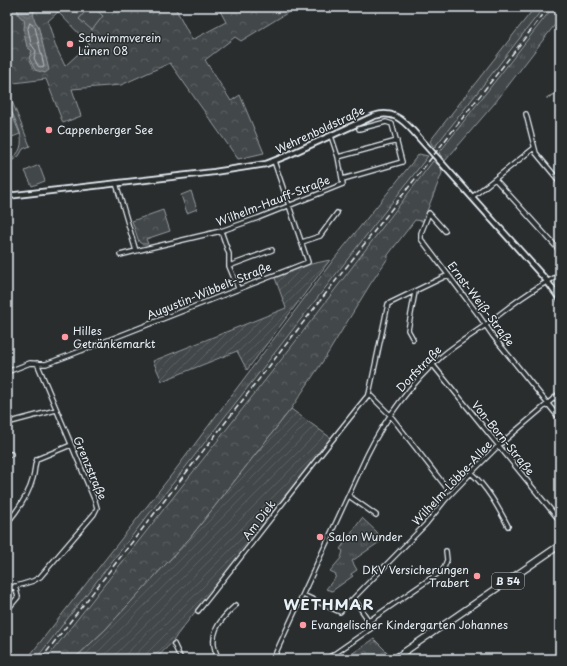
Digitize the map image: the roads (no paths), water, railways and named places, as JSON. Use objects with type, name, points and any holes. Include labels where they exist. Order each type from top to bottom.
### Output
[{"type":"main road","name":"B 54","points":[[394,659],[560,545]]},
{"type":"street","name":"Wehrenboldstraße","points":[[7,196],[243,168],[274,161],[374,116],[386,114],[395,115],[404,122],[472,197],[547,281],[560,298]]},
{"type":"street","points":[[526,114],[536,153],[560,184]]},
{"type":"street","points":[[343,179],[402,162],[392,124],[386,122],[359,129]]},
{"type":"street","name":"Wilhelm-Hauff-Straße","points":[[120,255],[221,231],[343,184],[338,157],[331,136]]},
{"type":"street","points":[[338,157],[397,142]]},
{"type":"street","points":[[472,197],[534,148]]},
{"type":"street","name":"Augustin-Wibbelt-Straße","points":[[7,372],[30,363],[46,364],[308,262],[274,161]]},
{"type":"street","points":[[495,179],[560,251]]},
{"type":"street","points":[[116,183],[136,251]]},
{"type":"street","points":[[302,242],[320,236],[337,213]]},
{"type":"street","name":"Ernst-Weiß-Straße","points":[[445,231],[429,213],[421,232],[421,239],[485,325],[560,419]]},
{"type":"street","points":[[221,231],[229,254],[230,266],[238,288]]},
{"type":"street","points":[[230,266],[272,250]]},
{"type":"street","points":[[446,487],[390,415],[369,394],[388,304],[448,275]]},
{"type":"street","name":"Dorfstraße","points":[[273,659],[373,442],[390,415],[409,391],[443,356],[517,301],[547,281],[560,275]]},
{"type":"street","points":[[413,338],[408,330],[415,292]]},
{"type":"street","name":"Grenzstraße","points":[[7,589],[33,581],[40,577],[94,514],[97,508],[37,363]]},
{"type":"street","name":"Von-Born-Straße","points":[[433,365],[560,521]]},
{"type":"street","name":"Wilhelm-Löbbe-Allee","points":[[303,595],[340,612],[426,524],[446,499],[498,446],[560,393]]},
{"type":"street","name":"Am Diek","points":[[198,611],[244,554],[332,439],[369,394]]},
{"type":"street","points":[[7,424],[56,410]]},
{"type":"street","points":[[7,523],[21,504],[28,490],[33,479],[37,460],[71,445]]},
{"type":"street","points":[[471,473],[480,481],[488,492],[508,526]]},
{"type":"street","points":[[349,496],[376,515]]},
{"type":"street","points":[[369,621],[443,570],[447,560],[446,551]]},
{"type":"street","points":[[7,610],[18,597],[15,586]]},
{"type":"street","points":[[327,659],[373,626],[354,599]]},
{"type":"street","points":[[219,659],[214,645],[216,628],[227,613],[236,605]]},
{"type":"street","points":[[174,644],[181,659]]},
{"type":"water","points":[[17,7],[34,7],[34,18],[38,25],[49,70],[45,73],[35,70],[29,58],[32,51],[27,47],[24,32],[24,19],[19,16]]},
{"type":"waterway","points":[[547,98],[560,91]]},
{"type":"railway","points":[[41,659],[549,7]]},
{"type":"place","name":"Schwimmverein Lünen 08","points":[[70,44]]},
{"type":"place","name":"Cappenberger See","points":[[49,130]]},
{"type":"place","name":"Hilles Getränkemarkt","points":[[65,337]]},
{"type":"place","name":"Salon Wunder","points":[[320,537]]},
{"type":"place","name":"DKV Versicherungen Trabert","points":[[477,576]]},
{"type":"place","name":"Evangelischer Kindergarten Johannes","points":[[303,625]]},
{"type":"district","name":"WETHMAR","points":[[329,605]]}]
